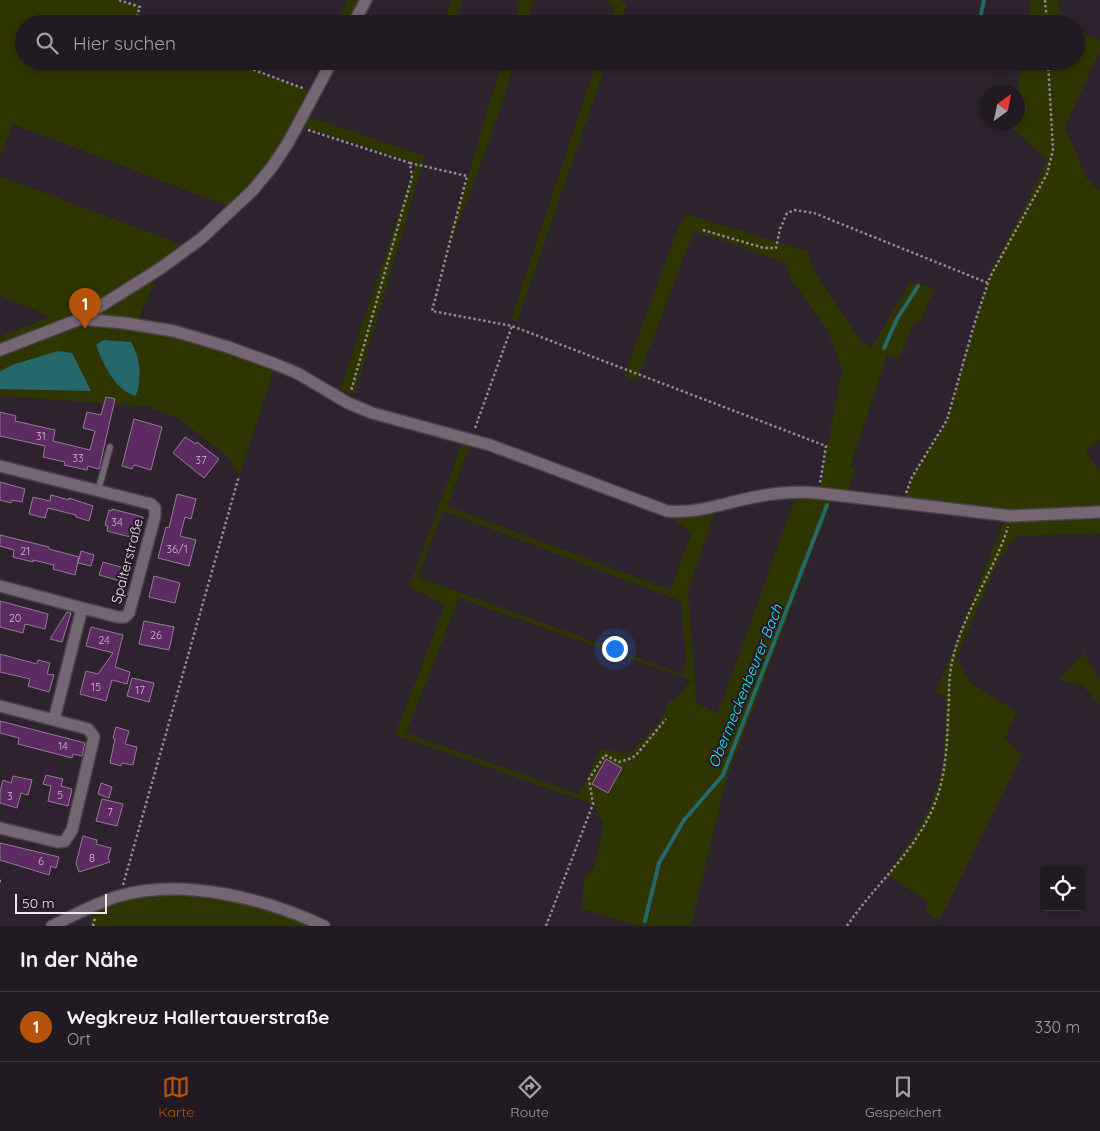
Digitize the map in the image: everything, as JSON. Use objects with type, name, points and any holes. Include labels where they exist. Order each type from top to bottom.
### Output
[{"type":"street","points":[[358,15],[366,0]]},
{"type":"street","points":[[0,350],[80,318],[161,268],[202,238],[253,190],[272,166],[297,126],[327,70]]},
{"type":"street","points":[[80,318],[174,331],[228,347],[298,373],[348,403],[372,413],[471,439],[667,511],[683,513],[701,511],[772,493],[790,492],[818,493],[1011,516],[1100,512]]},
{"type":"street","name":"Spalterstraße","points":[[0,466],[151,504],[155,508],[155,516],[129,613],[125,617],[118,617],[0,586]]},
{"type":"street","points":[[54,720],[82,608]]},
{"type":"street","points":[[0,706],[88,729],[94,737],[72,830],[65,840],[58,842],[0,828]]},
{"type":"street","points":[[52,926],[97,904],[120,896],[163,890],[185,890],[225,895],[270,905],[324,926]]},
{"type":"lane","points":[[98,491],[110,447]]},
{"type":"path","points":[[118,0],[140,8],[137,15]]},
{"type":"path","points":[[1045,0],[1046,15]]},
{"type":"path","points":[[254,70],[315,93]]},
{"type":"path","points":[[904,504],[907,488],[912,477],[947,420],[988,283],[1047,174],[1053,150],[1049,70]]},
{"type":"path","points":[[297,126],[410,162],[467,176],[432,311],[512,326],[826,446],[818,493]]},
{"type":"path","points":[[348,403],[412,178],[410,162]]},
{"type":"path","points":[[703,230],[764,248],[776,248],[780,229],[787,214],[795,210],[814,213],[988,283]]},
{"type":"path","points":[[471,439],[512,326]]},
{"type":"path","points":[[120,896],[240,476]]},
{"type":"path","points":[[846,926],[857,910],[899,863],[916,840],[935,804],[946,758],[950,669],[956,648],[989,570],[1002,545],[1011,516]]},
{"type":"path","points":[[546,926],[593,804],[588,779],[606,755],[619,762],[632,758],[666,719]]},
{"type":"shaded area","points":[[0,0],[119,0],[140,7],[137,15],[15,15],[15,70],[254,70],[311,91],[319,70],[323,70],[280,149],[266,169],[230,207],[13,124],[0,157]]},
{"type":"shaded area","points":[[347,0],[361,0],[353,15],[341,15]]},
{"type":"shaded area","points":[[451,0],[462,0],[458,15],[447,15]]},
{"type":"shaded area","points":[[520,0],[533,0],[529,15],[516,15]]},
{"type":"shaded area","points":[[608,0],[620,0],[627,4],[623,15],[612,15],[615,6],[607,4]]},
{"type":"shaded area","points":[[1031,0],[1058,0],[1061,15],[1028,15]]},
{"type":"shaded area","points":[[1085,34],[1100,41],[1100,50],[1065,127],[1087,179],[1100,191],[1100,440],[1085,450],[1100,471],[1100,508],[1010,512],[905,499],[912,477],[947,420],[992,268],[1047,160],[1014,130],[1025,130],[1025,85],[1019,85],[1020,70],[1085,70]]},
{"type":"shaded area","points":[[499,70],[512,70],[481,163],[442,263]]},
{"type":"shaded area","points":[[594,70],[604,70],[517,322],[511,319]]},
{"type":"shaded area","points":[[310,117],[425,156],[355,394],[340,390],[416,163],[304,127]]},
{"type":"shaded area","points":[[0,176],[185,246],[132,284],[17,340],[0,345],[0,336],[50,317],[0,296]]},
{"type":"shaded area","points":[[685,214],[808,251],[813,269],[861,342],[872,347],[910,281],[934,288],[921,322],[915,321],[899,359],[887,355],[850,466],[855,470],[848,492],[820,488],[842,369],[827,329],[790,278],[785,262],[694,231],[637,381],[624,376],[674,238]]},
{"type":"shaded area","points":[[158,275],[138,320],[101,316],[98,309]]},
{"type":"shaded area","points":[[84,323],[186,338],[275,367],[239,476],[228,457],[179,419],[146,406],[0,396],[0,354]]},
{"type":"shaded area","points":[[104,340],[131,342],[137,355],[140,369],[136,396],[122,388],[106,368],[96,345]]},
{"type":"shaded area","points":[[58,351],[72,353],[91,391],[0,389],[0,371],[12,365]]},
{"type":"shaded area","points":[[463,441],[471,443],[447,506],[670,590],[691,534],[671,516],[715,511],[688,591],[696,703],[718,713],[796,496],[833,497],[726,781],[691,926],[639,926],[582,909],[584,879],[594,866],[604,824],[593,804],[395,735],[445,605],[409,587]],"holes":[[[443,511],[681,601],[686,663],[682,674],[418,577]],[[459,598],[691,680],[677,698],[670,701],[661,720],[629,754],[601,749],[579,794],[406,733]]]},
{"type":"shaded area","points":[[1100,516],[1100,533],[1016,536],[998,562],[957,657],[969,682],[1017,712],[1005,739],[1022,754],[939,921],[925,912],[928,901],[887,875],[920,825],[934,798],[939,783],[943,761],[946,700],[944,696],[936,692],[1004,520]]},
{"type":"shaded area","points":[[1084,653],[1100,680],[1100,705],[1082,685],[1059,679]]},
{"type":"shaded area","points":[[169,893],[207,895],[248,902],[316,926],[90,926],[94,909],[117,901]]},
{"type":"building","points":[[106,397],[115,399],[99,469],[88,466],[87,470],[64,465],[65,462],[43,457],[45,446],[0,436],[0,412],[16,416],[15,421],[55,430],[53,441],[90,450],[95,431],[83,428],[87,412],[101,415]]},
{"type":"building","points":[[134,419],[162,427],[151,470],[134,465],[132,469],[122,466]]},
{"type":"building","points":[[185,437],[196,444],[197,442],[219,459],[204,478],[173,453]]},
{"type":"building","points":[[0,482],[25,489],[22,502],[12,500],[11,503],[0,500]]},
{"type":"building","points":[[177,494],[196,499],[191,519],[185,517],[180,536],[196,540],[189,566],[158,558],[166,527],[169,528]]},
{"type":"building","points":[[51,495],[69,500],[69,498],[93,506],[89,521],[76,517],[76,515],[48,508],[45,518],[29,514],[33,497],[50,501]]},
{"type":"building","points":[[112,509],[143,517],[138,539],[107,531],[108,526],[105,525],[109,510],[112,511]]},
{"type":"building","points":[[0,535],[49,547],[49,549],[79,557],[75,575],[53,569],[54,565],[13,557],[14,550],[0,546]]},
{"type":"building","points":[[81,551],[94,555],[91,566],[78,563]]},
{"type":"building","points":[[103,562],[124,568],[120,581],[99,575]]},
{"type":"building","points":[[154,576],[180,583],[175,603],[149,597]]},
{"type":"building","points":[[0,601],[48,614],[45,629],[25,624],[23,633],[0,627]]},
{"type":"building","points":[[67,612],[71,613],[62,642],[50,639]]},
{"type":"building","points":[[144,621],[174,627],[169,650],[139,644]]},
{"type":"building","points":[[91,627],[123,635],[115,667],[130,672],[127,684],[112,680],[106,701],[80,694],[86,671],[98,674],[113,653],[86,646]]},
{"type":"building","points":[[0,654],[37,664],[38,660],[50,663],[47,674],[54,675],[49,692],[28,686],[30,679],[0,672]]},
{"type":"building","points":[[132,678],[154,683],[149,702],[127,696]]},
{"type":"building","points":[[0,721],[85,743],[82,756],[73,754],[72,758],[18,744],[19,738],[0,733]]},
{"type":"building","points":[[116,727],[129,731],[125,744],[137,747],[133,765],[122,763],[121,766],[110,763]]},
{"type":"building","points":[[606,759],[622,768],[608,793],[592,784]]},
{"type":"building","points":[[46,775],[63,779],[61,786],[72,789],[68,806],[48,801],[51,786],[43,784]]},
{"type":"building","points":[[13,776],[32,780],[28,795],[21,793],[17,808],[0,803],[3,780],[11,783]]},
{"type":"building","points":[[101,783],[112,787],[109,798],[98,794]]},
{"type":"building","points":[[102,799],[123,804],[117,826],[96,821]]},
{"type":"building","points":[[83,836],[97,840],[96,844],[111,848],[108,858],[110,862],[79,872],[76,863]]},
{"type":"building","points":[[0,843],[59,857],[56,868],[51,866],[49,875],[0,860]]},
{"type":"waterway","name":"Obermeckenbeurer Bach","points":[[981,15],[984,0]]},
{"type":"waterway","name":"Obermeckenbeurer Bach","points":[[884,348],[897,319],[918,286]]},
{"type":"waterway","name":"Obermeckenbeurer Bach","points":[[645,921],[659,863],[684,820],[723,775],[827,505]]},
{"type":"place","name":"Wegkreuz Hallertauerstraße","points":[[85,329]]}]
